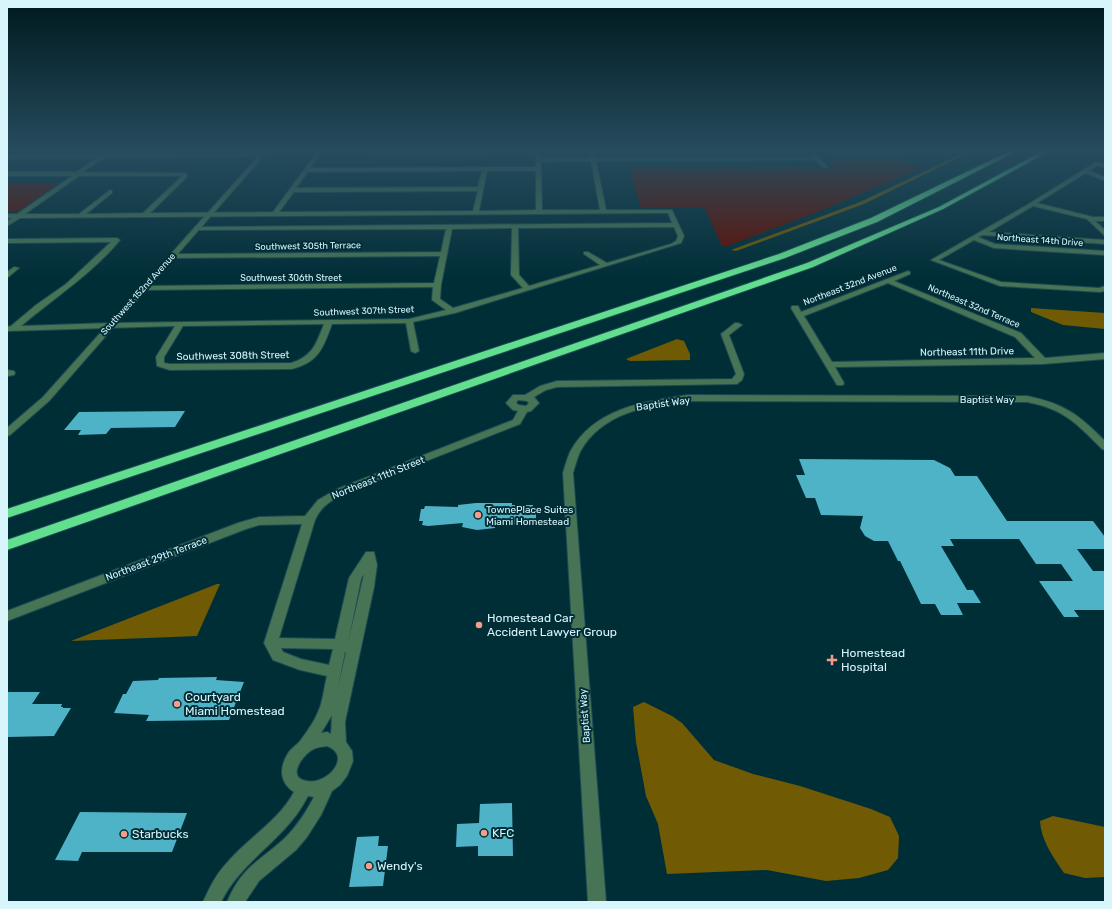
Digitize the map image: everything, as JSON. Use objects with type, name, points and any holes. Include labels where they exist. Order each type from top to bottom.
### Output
[{"type":"highway","points":[[7,514],[782,256],[887,214],[926,194]]},
{"type":"highway","points":[[7,545],[810,265],[934,211],[965,194]]},
{"type":"highway","points":[[7,553],[55,529]]},
{"type":"street","points":[[7,224],[49,194]]},
{"type":"street","points":[[81,215],[107,194]]},
{"type":"street","points":[[144,214],[165,194]]},
{"type":"street","name":"Southwest 152nd Avenue","points":[[7,433],[46,399],[110,325],[228,194]]},
{"type":"street","points":[[275,214],[289,194]]},
{"type":"street","points":[[476,212],[479,194]]},
{"type":"street","points":[[539,194],[539,212]]},
{"type":"street","points":[[600,194],[603,211]]},
{"type":"street","points":[[1049,194],[975,238],[934,260],[1000,284],[1100,290],[1105,288]]},
{"type":"street","points":[[1033,204],[1091,218],[1105,219]]},
{"type":"street","points":[[7,216],[603,211],[670,212],[676,225],[196,229]]},
{"type":"street","points":[[411,227],[415,212]]},
{"type":"street","points":[[1091,218],[1105,234]]},
{"type":"street","name":"Southwest 307th Street","points":[[10,329],[110,325],[410,321],[452,311],[673,245],[679,242],[681,236],[676,225]]},
{"type":"street","points":[[515,226],[515,275],[527,288]]},
{"type":"street","points":[[449,227],[437,285],[436,300],[452,311]]},
{"type":"street","name":"Northeast 14th Drive","points":[[983,233],[1105,242]]},
{"type":"street","name":"Northeast 14th Drive","points":[[975,238],[979,241],[994,246],[1105,253]]},
{"type":"street","points":[[7,241],[117,240],[68,286],[10,329]]},
{"type":"street","points":[[586,253],[606,265]]},
{"type":"street","name":"Southwest 305th Terrace","points":[[172,256],[444,254]]},
{"type":"street","points":[[7,276],[16,268]]},
{"type":"street","name":"Northeast 32nd Avenue","points":[[799,315],[908,273]]},
{"type":"street","name":"Northeast 32nd Terrace","points":[[889,281],[1018,335],[1043,360]]},
{"type":"street","name":"Southwest 306th Street","points":[[144,288],[437,285]]},
{"type":"street","name":"Northeast 32nd Avenue","points":[[795,308],[840,383]]},
{"type":"street","points":[[410,321],[415,350]]},
{"type":"street","name":"Southwest 308th Street","points":[[181,324],[160,357],[160,364],[170,367],[284,366],[306,363],[314,357],[330,323]]},
{"type":"street","points":[[524,409],[514,407],[512,401],[520,397],[528,397],[543,388],[557,384],[734,382],[739,378],[740,374],[725,334],[738,325]]},
{"type":"street","name":"Northeast 11th Drive","points":[[829,365],[1043,360],[1105,356]]},
{"type":"street","name":"Northeast 11th Street","points":[[271,643],[309,520],[316,506],[329,496],[517,422],[524,409],[531,407],[534,403],[532,399],[528,397]]},
{"type":"street","name":"Baptist Way","points":[[597,902],[568,473],[571,458],[578,445],[590,432],[608,417],[632,407],[654,402],[688,398],[1027,399],[1053,404],[1065,409],[1105,447]]},
{"type":"street","name":"Northeast 29th Terrace","points":[[7,616],[242,526],[264,520],[309,520]]},
{"type":"street","points":[[370,555],[371,565],[368,587],[352,662],[340,708],[338,722],[339,744],[345,754],[344,767],[336,779],[326,786],[319,789],[304,789],[292,781],[289,768],[294,755],[306,744],[325,714],[355,578],[370,555]]},
{"type":"street","points":[[271,643],[340,644],[347,650],[352,662]]},
{"type":"street","points":[[271,643],[278,656],[291,661],[334,672]]},
{"type":"street","points":[[291,661],[292,652],[304,644]]},
{"type":"street","points":[[306,744],[322,739],[331,740],[339,744]]},
{"type":"street","points":[[236,902],[249,879],[258,868],[286,847],[304,828],[317,809],[326,786]]},
{"type":"street","points":[[212,902],[227,873],[283,821],[299,801],[304,789]]},
{"type":"shaded area","points":[[7,194],[43,194],[20,210],[7,212]]},
{"type":"shaded area","points":[[637,194],[859,194],[725,247],[721,244],[704,207],[641,208]]},
{"type":"shaded area","points":[[1031,308],[1105,313],[1105,329],[1063,325],[1031,312]]},
{"type":"shaded area","points":[[677,339],[684,341],[690,354],[690,360],[630,361],[626,359]]},
{"type":"shaded area","points":[[220,584],[197,636],[71,641]]},
{"type":"shaded area","points":[[644,702],[672,716],[682,723],[714,760],[753,774],[800,786],[871,809],[890,817],[899,836],[898,858],[888,870],[859,878],[826,881],[767,870],[667,874],[658,824],[646,796],[636,742],[633,707]]},
{"type":"shaded area","points":[[1053,816],[1105,827],[1105,877],[1085,878],[1064,873],[1048,848],[1041,828],[1040,821]]},
{"type":"building","points":[[185,411],[175,427],[111,428],[106,434],[78,435],[81,430],[64,430],[79,412]]},
{"type":"building","points":[[799,459],[934,460],[950,468],[955,476],[977,476],[1007,521],[1093,521],[1105,537],[1105,549],[1077,549],[1093,571],[1105,571],[1105,610],[1074,610],[1079,617],[1064,617],[1039,581],[1073,581],[1061,564],[1036,564],[1019,539],[950,539],[954,546],[941,546],[967,590],[973,590],[981,603],[957,603],[963,615],[941,615],[935,604],[921,604],[900,561],[898,561],[888,541],[874,541],[865,536],[860,528],[863,516],[821,515],[815,498],[806,498],[796,475],[805,475]]},
{"type":"building","name":"TownePlace Suites Miami Homestead","points":[[476,503],[512,503],[512,505],[533,505],[533,508],[536,508],[536,520],[534,520],[534,524],[500,524],[500,526],[495,526],[495,528],[477,530],[462,527],[463,523],[428,526],[422,525],[423,521],[419,521],[421,509],[424,509],[425,506],[458,507],[458,505]]},
{"type":"building","name":"Courtyard Miami Homestead","points":[[217,677],[216,680],[244,682],[229,720],[146,721],[149,715],[114,713],[123,694],[126,694],[133,681],[158,680],[159,678]]},
{"type":"building","points":[[7,692],[40,692],[32,704],[62,704],[61,707],[63,708],[71,708],[54,736],[7,737]]},
{"type":"building","name":"KFC","points":[[512,803],[513,856],[478,856],[478,846],[456,847],[457,824],[479,823],[480,804]]},
{"type":"building","name":"Starbucks","points":[[80,812],[187,813],[172,852],[82,852],[78,861],[55,860]]},
{"type":"building","name":"Wendy's","points":[[379,836],[378,846],[388,846],[383,886],[349,887],[357,837]]},
{"type":"waterway","points":[[734,250],[862,203],[880,194]]},
{"type":"place","name":"TownePlace Suites Miami Homestead","points":[[478,515]]},
{"type":"place","name":"Homestead Car Accident Lawyer Group","points":[[479,625]]},
{"type":"place","name":"Homestead Hospital","points":[[832,660]]},
{"type":"place","name":"Courtyard Miami Homestead","points":[[177,704]]},
{"type":"place","name":"KFC","points":[[484,833]]},
{"type":"place","name":"Starbucks","points":[[124,834]]},
{"type":"place","name":"Wendy's","points":[[369,866]]}]
